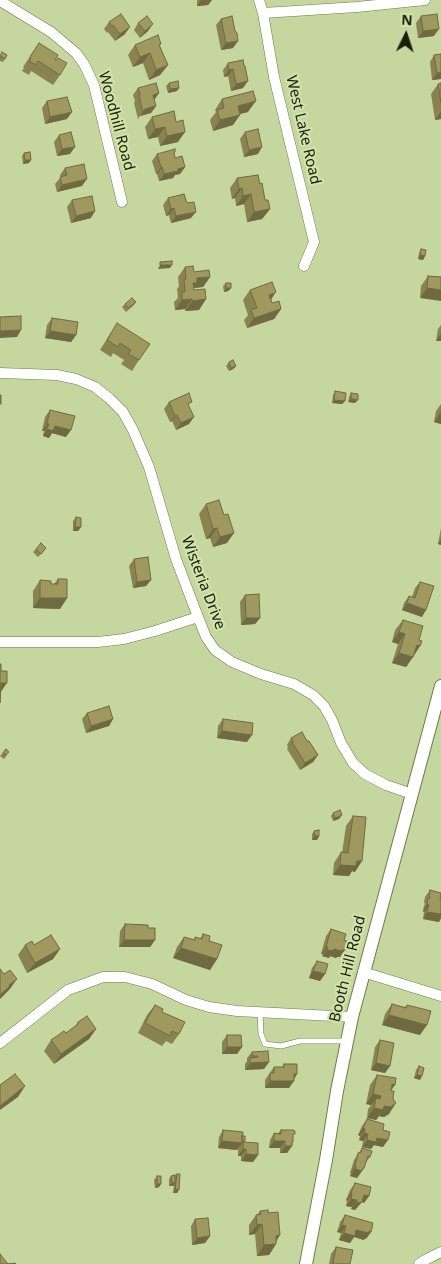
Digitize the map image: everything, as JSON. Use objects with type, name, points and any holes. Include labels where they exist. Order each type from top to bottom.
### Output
[{"type":"street","name":"West Lake Road","points":[[259,0],[274,77],[314,242],[304,266]]},
{"type":"street","points":[[263,13],[426,0]]},
{"type":"street","name":"Woodhill Road","points":[[0,1],[51,32],[76,53],[84,64],[94,85],[122,202]]},
{"type":"street","name":"Wisteria Drive","points":[[0,373],[57,375],[76,379],[95,387],[110,398],[123,412],[149,467],[176,559],[206,637],[215,650],[232,662],[261,674],[294,684],[313,695],[324,706],[341,743],[353,763],[364,774],[386,785],[412,794]]},
{"type":"street","points":[[0,642],[98,642],[124,639],[198,617]]},
{"type":"street","name":"Booth Hill Road","points":[[306,1264],[352,1017],[441,686]]},
{"type":"street","points":[[363,972],[441,996]]},
{"type":"street","points":[[0,1043],[68,990],[103,977],[125,977],[152,984],[186,1000],[208,1007],[352,1017]]},
{"type":"street","points":[[419,1264],[441,1252]]},
{"type":"lane","points":[[260,1012],[260,1034],[265,1044],[281,1046],[300,1040],[347,1041]]},
{"type":"building","points":[[121,14],[130,27],[120,34],[109,22]]},
{"type":"building","points":[[437,14],[439,29],[423,31],[421,16]]},
{"type":"building","points":[[147,16],[153,24],[145,31],[138,23]]},
{"type":"building","points":[[232,16],[238,41],[226,43],[221,19]]},
{"type":"building","points":[[158,35],[161,44],[159,45],[168,65],[156,70],[150,53],[140,57],[135,45]]},
{"type":"building","points":[[39,43],[58,55],[55,60],[58,58],[67,63],[60,75],[38,61],[36,65],[29,61]]},
{"type":"building","points":[[2,52],[7,55],[5,59],[0,56]]},
{"type":"building","points":[[441,54],[441,72],[437,73],[434,55]]},
{"type":"building","points":[[243,60],[248,81],[236,84],[233,69],[229,70],[228,63]]},
{"type":"building","points":[[178,81],[179,88],[170,89],[169,83]]},
{"type":"building","points":[[156,83],[159,93],[153,95],[156,106],[145,109],[143,112],[138,88]]},
{"type":"building","points":[[441,83],[441,103],[438,84]]},
{"type":"building","points":[[253,91],[256,101],[238,106],[240,115],[220,120],[217,110],[224,108],[222,99]]},
{"type":"building","points":[[67,97],[72,112],[50,117],[47,101]]},
{"type":"building","points":[[174,111],[176,122],[183,120],[185,132],[167,136],[165,127],[155,129],[152,117]]},
{"type":"building","points":[[258,129],[262,147],[249,150],[245,132]]},
{"type":"building","points":[[71,132],[75,147],[62,149],[59,135]]},
{"type":"building","points":[[175,149],[175,158],[182,156],[185,167],[178,169],[178,171],[164,174],[157,154]]},
{"type":"building","points":[[30,152],[31,160],[25,160],[24,153]]},
{"type":"building","points":[[84,164],[87,179],[62,185],[60,177],[67,175],[65,168]]},
{"type":"building","points":[[258,175],[260,184],[262,183],[265,200],[268,200],[270,209],[254,212],[251,194],[243,196],[242,188],[239,189],[237,178]]},
{"type":"building","points":[[184,194],[187,203],[194,202],[196,212],[176,216],[174,208],[171,209],[168,198]]},
{"type":"building","points":[[92,196],[95,211],[76,216],[72,200]]},
{"type":"building","points":[[421,249],[426,250],[425,256],[420,255]]},
{"type":"building","points":[[172,261],[172,265],[160,265],[160,262]]},
{"type":"building","points":[[193,266],[194,272],[209,270],[210,277],[197,278],[197,283],[193,283],[194,290],[205,289],[206,299],[182,300],[182,292],[185,292],[185,267]]},
{"type":"building","points":[[428,276],[441,277],[441,290],[427,288]]},
{"type":"building","points":[[272,282],[276,292],[269,295],[272,303],[279,301],[281,309],[254,318],[251,310],[257,308],[250,290]]},
{"type":"building","points":[[226,283],[231,283],[231,288],[226,288]]},
{"type":"building","points":[[132,298],[136,302],[128,308],[125,304]]},
{"type":"building","points":[[21,316],[21,330],[0,331],[0,317]]},
{"type":"building","points":[[52,318],[78,322],[76,335],[50,331]]},
{"type":"building","points":[[117,323],[150,344],[139,360],[128,354],[131,350],[120,343],[118,347],[107,340]]},
{"type":"building","points":[[233,360],[236,366],[231,368],[229,362]]},
{"type":"building","points":[[335,391],[346,393],[345,401],[334,400]]},
{"type":"building","points":[[189,393],[192,402],[188,404],[194,417],[181,423],[177,415],[175,416],[169,402]]},
{"type":"building","points":[[351,393],[358,394],[358,400],[351,399]]},
{"type":"building","points":[[50,410],[75,416],[71,430],[55,426],[53,431],[47,429]]},
{"type":"building","points":[[219,500],[224,515],[228,514],[234,533],[220,537],[217,528],[213,529],[206,504]]},
{"type":"building","points":[[76,517],[81,518],[81,527],[75,527]]},
{"type":"building","points":[[41,543],[46,548],[41,554],[36,549]]},
{"type":"building","points":[[148,557],[151,580],[137,582],[134,559]]},
{"type":"building","points":[[58,579],[67,579],[67,598],[40,598],[40,580],[51,581],[51,584],[58,584]]},
{"type":"building","points":[[420,582],[434,586],[426,610],[407,603],[409,596],[415,598]]},
{"type":"building","points":[[259,594],[260,618],[246,618],[245,595]]},
{"type":"building","points":[[403,620],[423,626],[419,640],[422,641],[420,646],[417,645],[413,657],[399,653],[405,634],[399,632]]},
{"type":"building","points":[[0,664],[1,671],[7,671],[7,683],[1,683],[0,703]]},
{"type":"building","points":[[109,706],[113,719],[91,726],[87,713]]},
{"type":"building","points":[[223,719],[253,723],[252,735],[222,731]]},
{"type":"building","points":[[302,732],[318,755],[305,763],[291,738]]},
{"type":"building","points":[[6,749],[9,752],[6,755],[3,753]]},
{"type":"building","points":[[340,810],[342,815],[335,818],[333,813]]},
{"type":"building","points":[[353,816],[366,817],[362,861],[357,861],[356,866],[340,865],[341,852],[348,853]]},
{"type":"building","points":[[319,830],[319,836],[315,836],[314,831]]},
{"type":"building","points":[[430,890],[441,893],[441,914],[427,912]]},
{"type":"building","points":[[125,924],[148,925],[148,928],[155,928],[155,940],[124,940]]},
{"type":"building","points":[[331,929],[346,934],[344,940],[347,941],[345,950],[327,950],[328,947],[326,947]]},
{"type":"building","points":[[203,934],[210,936],[209,941],[222,945],[217,959],[181,948],[184,937],[195,940],[195,937],[202,939]]},
{"type":"building","points":[[51,935],[60,949],[35,963],[25,945],[32,941],[34,945]]},
{"type":"building","points":[[317,961],[328,964],[325,974],[313,971]]},
{"type":"building","points":[[0,969],[4,974],[10,970],[17,979],[0,995]]},
{"type":"building","points":[[392,1004],[406,1008],[407,1005],[431,1011],[427,1025],[389,1015]]},
{"type":"building","points":[[155,1005],[163,1009],[162,1012],[185,1022],[179,1034],[172,1031],[170,1036],[145,1023]]},
{"type":"building","points":[[87,1016],[96,1029],[61,1054],[51,1040],[64,1031],[66,1033]]},
{"type":"building","points":[[227,1035],[241,1035],[242,1047],[227,1047]]},
{"type":"building","points":[[380,1040],[394,1043],[390,1066],[376,1063]]},
{"type":"building","points":[[268,1051],[269,1062],[250,1063],[250,1058],[258,1057],[252,1056],[252,1052]]},
{"type":"building","points":[[284,1064],[297,1064],[297,1074],[294,1074],[294,1081],[270,1081],[270,1073],[274,1073],[274,1067],[284,1067]]},
{"type":"building","points":[[419,1066],[424,1068],[422,1076],[417,1075]]},
{"type":"building","points":[[15,1074],[25,1086],[0,1106],[0,1085]]},
{"type":"building","points":[[377,1075],[396,1078],[395,1085],[392,1084],[391,1091],[394,1091],[393,1099],[396,1103],[391,1107],[384,1106],[383,1110],[374,1108],[376,1098],[380,1099],[381,1096],[373,1094]]},
{"type":"building","points":[[367,1119],[384,1124],[383,1130],[390,1132],[388,1140],[377,1138],[376,1142],[367,1140],[368,1134],[364,1133],[365,1129],[363,1128]]},
{"type":"building","points":[[223,1130],[243,1132],[242,1143],[222,1141]]},
{"type":"building","points":[[281,1130],[295,1131],[292,1146],[285,1146],[285,1141],[274,1141],[274,1133],[281,1134]]},
{"type":"building","points":[[243,1142],[258,1143],[258,1155],[246,1154],[246,1149],[243,1149]]},
{"type":"building","points":[[362,1148],[372,1151],[362,1171],[355,1169],[355,1166],[358,1153],[361,1152]]},
{"type":"building","points":[[177,1174],[180,1174],[179,1190],[175,1189]]},
{"type":"building","points":[[175,1175],[175,1183],[172,1183],[171,1176]]},
{"type":"building","points":[[157,1176],[161,1176],[161,1184],[157,1184]]},
{"type":"building","points":[[355,1183],[371,1187],[369,1196],[364,1195],[360,1203],[356,1202],[357,1200],[351,1199]]},
{"type":"building","points":[[268,1210],[268,1213],[278,1212],[280,1235],[276,1236],[276,1244],[264,1245],[262,1224],[257,1225],[256,1215],[261,1214],[260,1211]]},
{"type":"building","points":[[345,1215],[373,1223],[371,1232],[356,1230],[355,1236],[344,1233],[346,1226],[342,1225]]},
{"type":"building","points":[[208,1218],[210,1236],[197,1238],[195,1219]]},
{"type":"building","points":[[336,1247],[353,1250],[350,1264],[333,1264]]},
{"type":"building","points":[[0,1254],[8,1264],[0,1264]]}]
